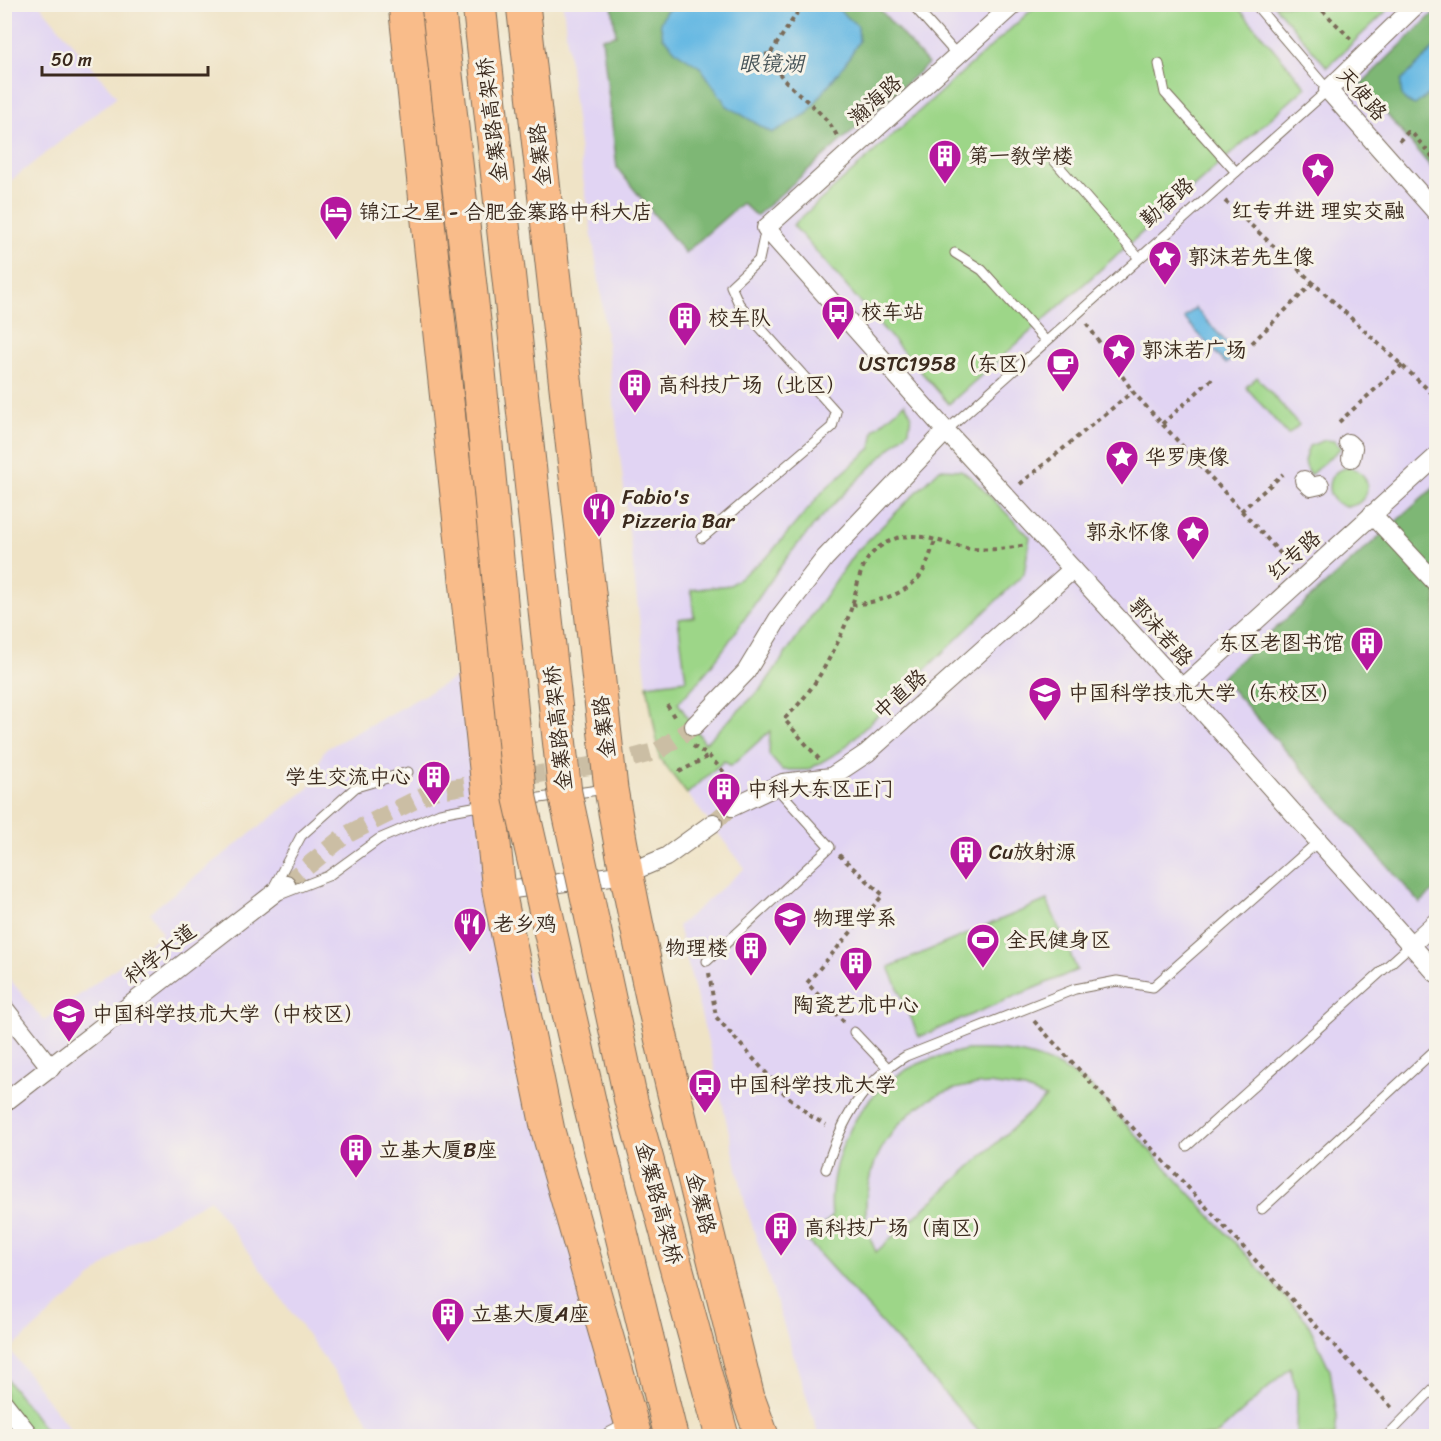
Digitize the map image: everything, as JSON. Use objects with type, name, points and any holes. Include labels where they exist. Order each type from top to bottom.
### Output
[{"type":"highway","points":[[405,4],[477,666],[500,803],[499,891],[548,1131],[626,1433]]},
{"type":"highway","name":"金寨路高架桥","points":[[438,4],[475,330],[520,799],[590,1105],[671,1437]]},
{"type":"highway","name":"金寨路高架桥","points":[[478,4],[565,793],[631,1101],[722,1437]]},
{"type":"highway","name":"金寨路","points":[[523,4],[611,789],[626,874],[679,1113],[748,1398],[762,1437]]},
{"type":"street","name":"瀚海路","points":[[766,228],[1014,4]]},
{"type":"street","name":"勤奋路","points":[[1328,90],[1417,4]]},
{"type":"street","name":"天使路","points":[[1328,90],[1437,212]]},
{"type":"street","name":"郭沫若路","points":[[766,228],[946,431],[1182,688],[1437,973]]},
{"type":"street","points":[[687,726],[746,672],[778,619],[825,558],[946,431]]},
{"type":"street","name":"红专路","points":[[1182,688],[1437,457]]},
{"type":"street","points":[[1372,514],[1437,583]]},
{"type":"street","name":"中直路","points":[[740,803],[774,786],[831,777],[867,753],[1073,569]]},
{"type":"street","points":[[499,891],[626,874],[666,858],[714,823]]},
{"type":"street","name":"科学大道","points":[[4,1103],[286,884]]},
{"type":"street","points":[[1412,944],[1437,922]]},
{"type":"street","points":[[4,1008],[51,1068]]},
{"type":"street","points":[[4,1403],[30,1437]]},
{"type":"lane","points":[[912,4],[958,56]]},
{"type":"lane","name":"天使路","points":[[1255,4],[1328,90]]},
{"type":"lane","points":[[1159,64],[1165,93],[1236,172]]},
{"type":"lane","name":"勤奋路","points":[[946,431],[1045,340],[1328,90]]},
{"type":"lane","points":[[1051,157],[1138,257]]},
{"type":"lane","points":[[702,538],[832,427],[836,412],[739,304],[730,286],[759,260],[766,228]]},
{"type":"lane","points":[[955,253],[982,270],[1045,340]]},
{"type":"lane","points":[[266,900],[301,836],[356,788],[408,772]]},
{"type":"lane","points":[[706,961],[830,847],[774,786]]},
{"type":"lane","points":[[266,900],[328,876],[379,839],[440,813],[611,789]]},
{"type":"lane","points":[[825,1169],[838,1131],[859,1098],[887,1067],[906,1056],[1075,989],[1117,981],[1154,987],[1319,841]]},
{"type":"lane","points":[[1187,1146],[1412,944]]},
{"type":"lane","points":[[854,1032],[887,1067]]},
{"type":"lane","points":[[1262,1209],[1437,1049]]},
{"type":"lane","points":[[1387,1437],[1402,1419],[1437,1386]]},
{"type":"path","points":[[756,56],[770,54],[803,4]]},
{"type":"path","points":[[1316,4],[1346,35],[1368,52]]},
{"type":"path","points":[[770,54],[776,68],[791,89],[816,107],[833,126],[846,157]]},
{"type":"path","points":[[1408,132],[1414,135],[1437,160]]},
{"type":"path","points":[[1213,191],[1437,397]]},
{"type":"path","points":[[1252,343],[1313,283]]},
{"type":"path","points":[[1078,311],[1132,392],[1302,577]]},
{"type":"path","points":[[1339,422],[1402,365]]},
{"type":"path","points":[[1162,424],[1213,378]]},
{"type":"path","points":[[1006,496],[1132,392]]},
{"type":"path","points":[[1242,511],[1283,474]]},
{"type":"path","points":[[831,777],[815,753],[784,719],[800,705],[831,657],[852,605],[861,566],[877,550],[895,539],[918,537],[966,548],[995,550],[1048,542]]},
{"type":"path","points":[[852,605],[875,603],[895,595],[921,575],[935,541]]},
{"type":"path","points":[[667,705],[687,726]]},
{"type":"path","points":[[692,746],[709,756],[740,803]]},
{"type":"path","points":[[679,772],[709,756]]},
{"type":"path","points":[[830,847],[883,895],[807,983],[854,1032]]},
{"type":"path","points":[[706,961],[716,1017],[785,1094],[812,1117],[838,1131]]},
{"type":"path","points":[[1024,1010],[1402,1419]]},
{"type":"shaded area","points":[[5,4],[40,5],[117,97],[5,185]]},
{"type":"shaded area","name":"中国科学技术大学（东校区）","points":[[563,5],[1436,5],[1436,1436],[819,1436],[745,1203],[710,1049],[678,926],[745,868],[660,759],[647,685],[601,293],[582,172]]},
{"type":"shaded area","points":[[477,666],[489,804],[631,1426],[612,1436],[380,1436],[210,1199],[128,1245],[10,1350],[75,1436],[5,1436],[4,972],[44,1021],[162,934],[150,912],[309,788],[324,750]]},
{"type":"green space","points":[[612,5],[876,5],[928,64],[756,216],[742,203],[685,253],[617,168],[602,38],[616,35]]},
{"type":"green space","points":[[1037,5],[1236,5],[1306,87],[949,404],[793,225]]},
{"type":"green space","points":[[1274,5],[1393,5],[1327,67]]},
{"type":"green space","points":[[1436,11],[1436,173],[1361,84]]},
{"type":"green space","points":[[1257,377],[1299,425],[1288,435],[1246,387]]},
{"type":"green space","points":[[905,403],[911,415],[909,430],[842,496],[794,548],[720,654],[678,703],[705,743],[762,688],[854,554],[940,469],[961,470],[973,479],[1030,537],[1024,574],[842,750],[808,770],[782,770],[769,755],[770,731],[731,766],[724,761],[687,794],[660,759],[647,685],[686,680],[678,619],[694,617],[691,590],[730,585],[768,556],[825,489],[871,448],[874,430]]},
{"type":"green space","points":[[1325,440],[1334,441],[1341,448],[1310,475],[1304,461],[1309,446]]},
{"type":"green space","points":[[1348,468],[1362,473],[1367,487],[1362,501],[1348,506],[1334,501],[1329,487],[1334,473]]},
{"type":"green space","points":[[1436,486],[1436,889],[1420,903],[1221,677]]},
{"type":"green space","name":"全民健身区","points":[[1047,900],[1077,970],[919,1037],[889,967]]},
{"type":"green space","points":[[967,1050],[1002,1051],[1033,1056],[1062,1068],[1092,1087],[1307,1321],[1330,1370],[1337,1416],[1335,1436],[1296,1436],[1297,1392],[1290,1368],[1215,1436],[983,1436],[806,1239],[832,1217],[834,1176],[839,1155],[857,1117],[870,1100],[884,1085],[909,1068],[933,1058]],"holes":[[[989,1084],[1025,1089],[1046,1098],[876,1252],[868,1230],[866,1207],[868,1185],[885,1142],[899,1124],[916,1108],[942,1093],[955,1089]]]},
{"type":"green space","points":[[5,1377],[50,1436],[5,1436]]},
{"type":"water","name":"眼镜湖","points":[[679,4],[833,5],[858,26],[859,41],[847,61],[807,114],[772,133],[727,106],[701,68],[677,52],[663,37],[660,23],[666,11]]},
{"type":"water","points":[[1436,46],[1436,89],[1415,105],[1403,96],[1401,81]]},
{"type":"water","points":[[1195,308],[1237,354],[1226,364],[1184,318]]},
{"type":"tunnel","points":[[286,884],[344,836],[433,791],[621,761],[658,751],[694,726]]},
{"type":"tunnel","points":[[713,823],[732,807]]},
{"type":"place","name":"第一教学楼","points":[[945,185]]},
{"type":"place","name":"红专并进 理实交融","points":[[1318,198]]},
{"type":"place","name":"锦江之星 - 合肥金寨路中科大店","points":[[336,241]]},
{"type":"place","name":"郭沫若先生像","points":[[1165,286]]},
{"type":"place","name":"校车站","points":[[838,341]]},
{"type":"place","name":"校车队","points":[[685,347]]},
{"type":"place","name":"郭沫若广场","points":[[1119,379]]},
{"type":"place","name":"USTC1958（东区）","points":[[1063,393]]},
{"type":"place","name":"高科技广场（北区）","points":[[635,414]]},
{"type":"place","name":"华罗庚像","points":[[1122,486]]},
{"type":"place","name":"Fabio's Pizzeria Bar","points":[[599,538]]},
{"type":"place","name":"郭永怀像","points":[[1193,561]]},
{"type":"place","name":"东区老图书馆","points":[[1367,672]]},
{"type":"place","name":"中国科学技术大学（东校区）","points":[[1045,722]]},
{"type":"place","name":"学生交流中心","points":[[434,806]]},
{"type":"place","name":"中科大东区正门","points":[[724,818]]},
{"type":"place","name":"Cu放射源","points":[[966,881]]},
{"type":"place","name":"物理学系","points":[[790,947]]},
{"type":"place","name":"老乡鸡","points":[[470,953]]},
{"type":"place","name":"全民健身区","points":[[983,969]]},
{"type":"place","name":"物理楼","points":[[751,977]]},
{"type":"place","name":"陶瓷艺术中心","points":[[856,992]]},
{"type":"place","name":"中国科学技术大学（中校区）","points":[[69,1043]]},
{"type":"place","name":"中国科学技术大学","points":[[705,1114]]},
{"type":"place","name":"立基大厦B座","points":[[356,1179]]},
{"type":"place","name":"高科技广场（南区）","points":[[781,1257]]},
{"type":"place","name":"立基大厦A座","points":[[448,1343]]}]
